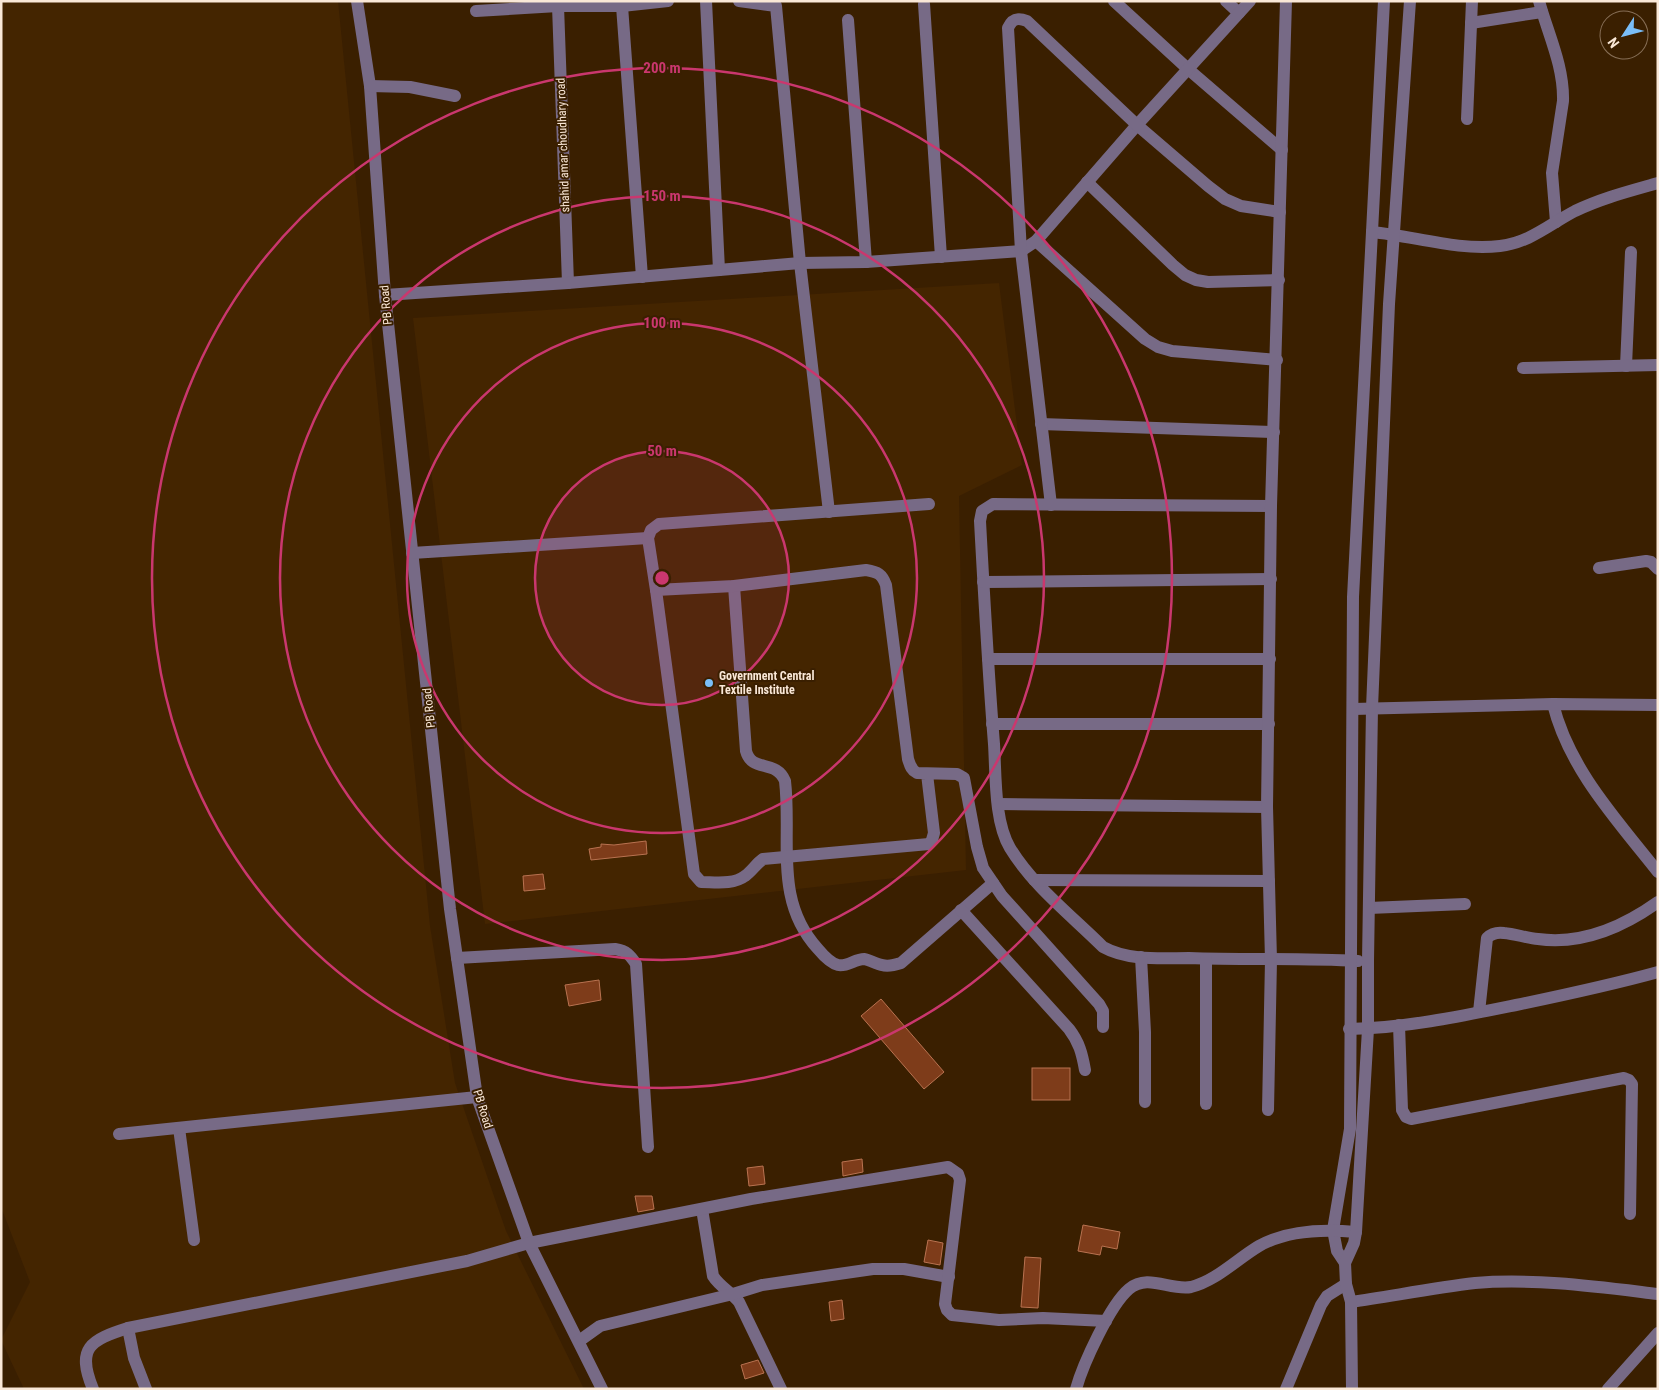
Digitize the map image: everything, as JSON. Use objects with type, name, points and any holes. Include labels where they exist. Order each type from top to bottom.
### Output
[{"type":"street","name":"PB Road","points":[[357,1],[370,86],[385,295],[450,910],[477,1097],[529,1243],[602,1389]]},
{"type":"street","points":[[476,11],[558,6],[622,6],[668,1]]},
{"type":"street","points":[[706,1],[719,270]]},
{"type":"street","points":[[739,1],[776,6],[800,263],[829,512]]},
{"type":"street","points":[[1114,1],[1188,70],[1282,150]]},
{"type":"street","points":[[1226,1],[1239,13]]},
{"type":"street","points":[[385,295],[568,283],[800,263],[866,262],[1021,251],[1036,241],[1137,125],[1250,1]]},
{"type":"street","points":[[1268,1110],[1271,960],[1267,807],[1271,506],[1277,360],[1286,1]]},
{"type":"street","points":[[1345,1263],[1336,1251],[1334,1230],[1350,1129],[1353,597],[1384,1]]},
{"type":"street","points":[[1352,1389],[1351,1302],[1346,1284],[1345,1263],[1354,1243],[1356,1232],[1368,1029],[1370,797],[1376,599],[1388,314],[1410,1]]},
{"type":"street","points":[[1467,119],[1472,1]]},
{"type":"street","points":[[924,4],[941,257]]},
{"type":"street","name":"shahid amar choudhary road","points":[[558,6],[568,283]]},
{"type":"street","points":[[622,6],[642,277]]},
{"type":"street","points":[[1471,23],[1540,7],[1558,63],[1564,89],[1564,101],[1552,173],[1556,222]]},
{"type":"street","points":[[1051,505],[1021,251],[1008,28],[1010,23],[1020,18],[1027,20],[1137,125],[1225,199],[1241,206],[1280,212]]},
{"type":"street","points":[[848,20],[866,262]]},
{"type":"street","points":[[370,86],[410,87],[455,96]]},
{"type":"street","points":[[1087,182],[1173,265],[1196,280],[1208,282],[1279,280]]},
{"type":"street","points":[[1372,232],[1394,234],[1458,246],[1494,247],[1517,243],[1530,238],[1581,208],[1616,194],[1658,183]]},
{"type":"street","points":[[1036,241],[1145,339],[1158,347],[1172,351],[1277,360]]},
{"type":"street","points":[[1626,366],[1631,252]]},
{"type":"street","points":[[1523,368],[1658,366]]},
{"type":"street","points":[[1041,424],[1274,432]]},
{"type":"street","points":[[927,774],[934,833],[929,844],[763,859],[746,875],[732,882],[701,882],[694,874],[648,538],[651,530],[659,524],[929,504]]},
{"type":"street","points":[[1271,506],[993,504],[982,511],[980,521],[992,724],[998,804],[1004,833],[1010,848],[1034,880],[1103,947],[1115,954],[1141,957],[1206,959],[1368,961]]},
{"type":"street","points":[[412,553],[648,538]]},
{"type":"street","points":[[1599,568],[1646,561],[1651,562],[1658,569]]},
{"type":"street","points":[[656,590],[734,586],[866,570],[876,572],[882,576],[886,585],[908,759],[913,770],[916,773],[957,774],[964,778],[979,858],[992,883],[1099,1004],[1103,1011],[1103,1027]]},
{"type":"street","points":[[983,582],[1271,579]]},
{"type":"street","points":[[734,586],[746,751],[748,759],[753,763],[776,769],[783,776],[785,787],[786,856],[791,897],[800,927],[822,953],[836,965],[843,966],[864,959],[882,966],[901,963],[992,883]]},
{"type":"street","points":[[1353,597],[1376,599]]},
{"type":"street","points":[[988,660],[1270,659]]},
{"type":"street","points":[[1352,709],[1553,704],[1658,705]]},
{"type":"street","points":[[1553,704],[1560,730],[1574,760],[1615,819],[1658,872]]},
{"type":"street","points":[[992,724],[1269,724]]},
{"type":"street","points":[[1352,796],[1370,797]]},
{"type":"street","points":[[998,804],[1267,807]]},
{"type":"street","points":[[1034,880],[1269,881]]},
{"type":"street","points":[[1352,886],[1369,884]]},
{"type":"street","points":[[1479,1012],[1487,938],[1490,935],[1496,932],[1550,940],[1588,936],[1616,927],[1658,902]]},
{"type":"street","points":[[1368,908],[1465,904]]},
{"type":"street","points":[[961,910],[1073,1035],[1081,1049],[1084,1070]]},
{"type":"street","points":[[457,958],[616,949],[624,950],[630,954],[636,964],[648,1147]]},
{"type":"street","points":[[1141,957],[1146,1032],[1146,1102]]},
{"type":"street","points":[[1206,959],[1206,1104]]},
{"type":"street","points":[[1350,1029],[1399,1025],[1479,1012],[1617,984],[1658,972]]},
{"type":"street","points":[[1399,1025],[1402,1110],[1406,1117],[1411,1119],[1624,1078],[1629,1080],[1632,1084],[1630,1214]]},
{"type":"street","points":[[119,1134],[477,1097]]},
{"type":"street","points":[[179,1128],[194,1240]]},
{"type":"street","points":[[94,1389],[86,1372],[85,1360],[88,1351],[104,1336],[128,1328],[467,1262],[529,1243],[793,1191],[948,1167],[958,1174],[960,1180],[945,1304],[952,1315],[999,1320],[1048,1318],[1106,1321]]},
{"type":"street","points":[[702,1209],[710,1267],[713,1276],[739,1302],[781,1389]]},
{"type":"street","points":[[1076,1389],[1106,1321],[1116,1304],[1129,1289],[1137,1284],[1145,1281],[1183,1288],[1193,1287],[1218,1274],[1270,1240],[1298,1234],[1334,1230],[1356,1232]]},
{"type":"street","points":[[579,1341],[600,1326],[733,1294],[774,1282],[873,1269],[904,1269],[949,1277]]},
{"type":"street","points":[[1351,1302],[1476,1283],[1536,1283],[1658,1294]]},
{"type":"street","points":[[1286,1389],[1320,1305],[1327,1296],[1346,1284]]},
{"type":"street","points":[[128,1328],[134,1358],[146,1389]]},
{"type":"street","points":[[1608,1389],[1658,1333]]},
{"type":"shaded area","points":[[1,1],[338,1],[430,926],[455,1083],[506,1231],[584,1389],[24,1389],[1,1340],[30,1282],[1,1207]]},
{"type":"shaded area","name":"Government Central Textile Institute","points":[[999,283],[1022,465],[959,496],[966,870],[485,924],[413,318]]},
{"type":"building","points":[[646,841],[647,854],[591,860],[589,849],[601,847],[601,844],[614,845]]},
{"type":"building","points":[[543,874],[545,889],[524,891],[523,876]]},
{"type":"building","points":[[599,980],[601,1000],[569,1006],[565,985]]},
{"type":"building","points":[[881,999],[944,1072],[924,1089],[861,1016]]},
{"type":"building","points":[[1032,1068],[1070,1068],[1070,1100],[1032,1100]]},
{"type":"building","points":[[862,1159],[863,1172],[843,1176],[842,1162]]},
{"type":"building","points":[[763,1166],[765,1184],[749,1186],[747,1168]]},
{"type":"building","points":[[635,1196],[652,1196],[654,1209],[638,1212]]},
{"type":"building","points":[[1083,1225],[1120,1232],[1117,1249],[1102,1246],[1100,1255],[1078,1251]]},
{"type":"building","points":[[928,1240],[943,1243],[940,1265],[924,1262]]},
{"type":"building","points":[[1025,1257],[1041,1258],[1038,1308],[1021,1307]]},
{"type":"building","points":[[842,1300],[844,1319],[831,1321],[829,1302]]},
{"type":"building","points":[[758,1360],[764,1373],[745,1379],[741,1365]]},
{"type":"place","name":"Government Central Textile Institute","points":[[709,683]]}]
